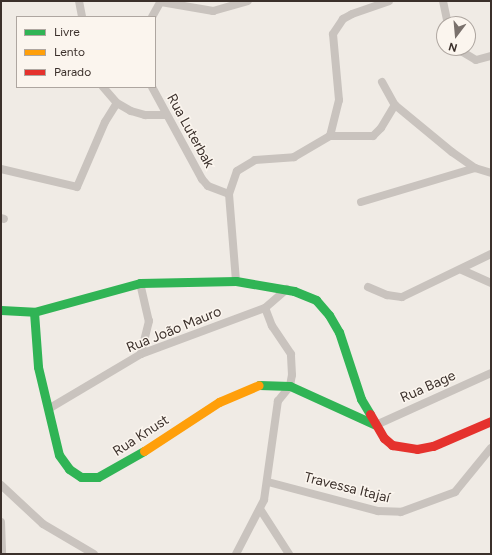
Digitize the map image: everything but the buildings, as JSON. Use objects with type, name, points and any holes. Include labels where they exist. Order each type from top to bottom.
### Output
[{"type":"street","points":[[79,1],[82,16]]},
{"type":"street","points":[[153,16],[161,1],[213,11],[248,1]]},
{"type":"street","points":[[330,136],[339,100],[333,34],[340,23],[352,14],[389,1]]},
{"type":"street","points":[[441,2],[445,16]]},
{"type":"street","points":[[469,56],[476,60],[491,56]]},
{"type":"street","points":[[382,82],[395,105],[475,168],[491,172]]},
{"type":"street","points":[[104,88],[117,103],[145,115],[165,115]]},
{"type":"street","name":"Rua Luterbak","points":[[152,88],[165,115],[202,179],[208,186],[229,194]]},
{"type":"street","points":[[1,169],[73,188],[80,184],[105,122],[117,103]]},
{"type":"street","points":[[236,281],[229,194],[234,178],[246,162],[294,157],[330,136],[373,136],[382,128],[395,105]]},
{"type":"street","points":[[361,202],[475,168]]},
{"type":"street","points":[[368,287],[387,295],[402,297],[462,270],[491,254]]},
{"type":"street","points":[[462,270],[491,283]]},
{"type":"street","points":[[1,310],[18,313],[34,312],[80,297],[140,283],[236,281],[305,293],[316,300],[329,315],[339,332],[361,398],[376,425],[392,445],[417,449],[433,446],[491,421]]},
{"type":"street","points":[[140,283],[149,321],[141,354]]},
{"type":"street","name":"Rua João Mauro","points":[[50,408],[141,354],[265,308],[287,290]]},
{"type":"street","points":[[236,554],[260,509],[268,482],[278,401],[290,386],[291,354],[272,326],[265,308]]},
{"type":"street","name":"Rua Knust","points":[[34,312],[38,367],[50,408],[59,455],[68,469],[81,477],[91,478],[114,470],[239,391],[254,385],[290,386],[376,425]]},
{"type":"street","name":"Rua Bage","points":[[376,425],[491,373]]},
{"type":"street","name":"Travessa Itajaí","points":[[268,482],[378,511],[401,512],[455,492],[491,448]]},
{"type":"street","points":[[1,485],[43,524],[68,542],[94,554]]},
{"type":"street","points":[[260,509],[289,554]]},
{"type":"street","points":[[1,522],[2,554]]},
{"type":"traffic: fast","points":[[1,310],[34,312],[140,283],[236,281],[294,291],[316,300],[329,315],[339,332],[361,399],[370,414]]},
{"type":"traffic: fast","points":[[34,312],[38,367],[59,455],[69,469],[81,477],[98,477],[144,451]]},
{"type":"traffic: fast","points":[[259,385],[290,386],[376,425]]},
{"type":"traffic: slow","points":[[144,451],[219,402],[259,385]]},
{"type":"traffic: jam","points":[[370,414],[384,438],[392,445],[417,449],[433,446],[491,421]]}]
